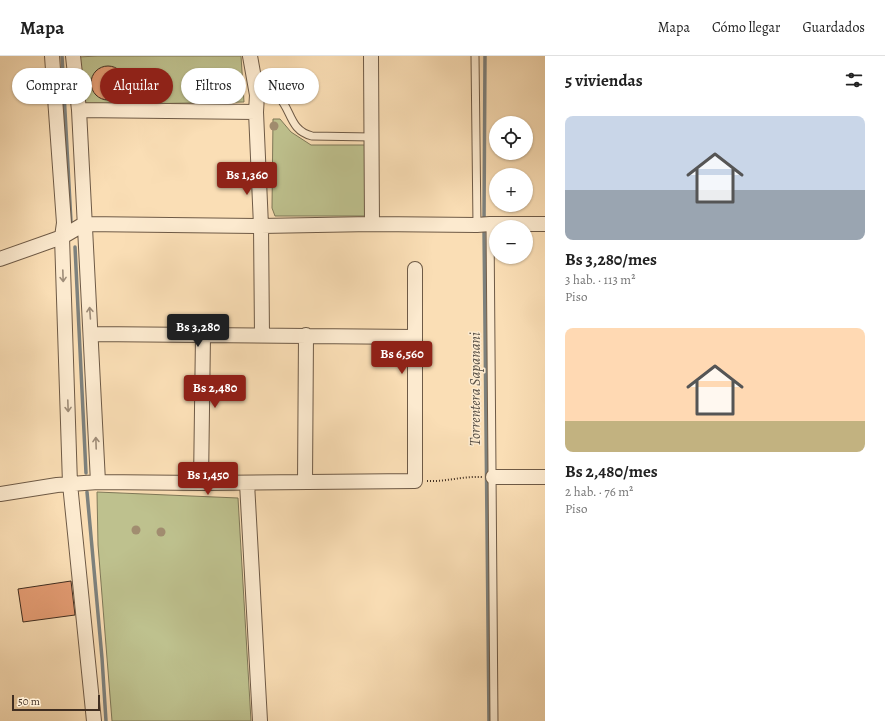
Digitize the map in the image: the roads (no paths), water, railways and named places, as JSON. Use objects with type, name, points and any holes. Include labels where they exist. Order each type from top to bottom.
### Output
[{"type":"street","points":[[52,56],[64,224],[62,237],[70,484],[94,721]]},
{"type":"street","points":[[73,56],[79,110],[98,482]]},
{"type":"street","points":[[250,56],[254,78]]},
{"type":"street","points":[[371,56],[372,224]]},
{"type":"street","points":[[256,104],[261,226],[262,335]]},
{"type":"street","points":[[79,110],[256,112]]},
{"type":"street","points":[[0,259],[62,237],[84,224],[261,226],[372,224],[545,224]]},
{"type":"street","points":[[0,494],[70,484],[98,482],[201,484],[415,481],[416,269]]},
{"type":"street","points":[[91,334],[415,337]]},
{"type":"street","points":[[201,484],[203,335]]},
{"type":"street","points":[[305,482],[306,335]]},
{"type":"street","points":[[493,477],[545,476]]},
{"type":"street","points":[[247,483],[260,721]]},
{"type":"lane","points":[[475,56],[493,477],[494,721]]},
{"type":"lane","points":[[284,104],[294,124],[303,134],[312,136],[372,137]]},
{"type":"waterway","points":[[62,56],[71,222]]},
{"type":"waterway","name":"Torrentera Sapanani","points":[[484,222],[485,56]]},
{"type":"waterway","name":"Torrentera Sapanani","points":[[484,228],[489,721]]},
{"type":"waterway","points":[[75,247],[86,473]]},
{"type":"waterway","points":[[87,492],[102,658],[106,721]]}]
